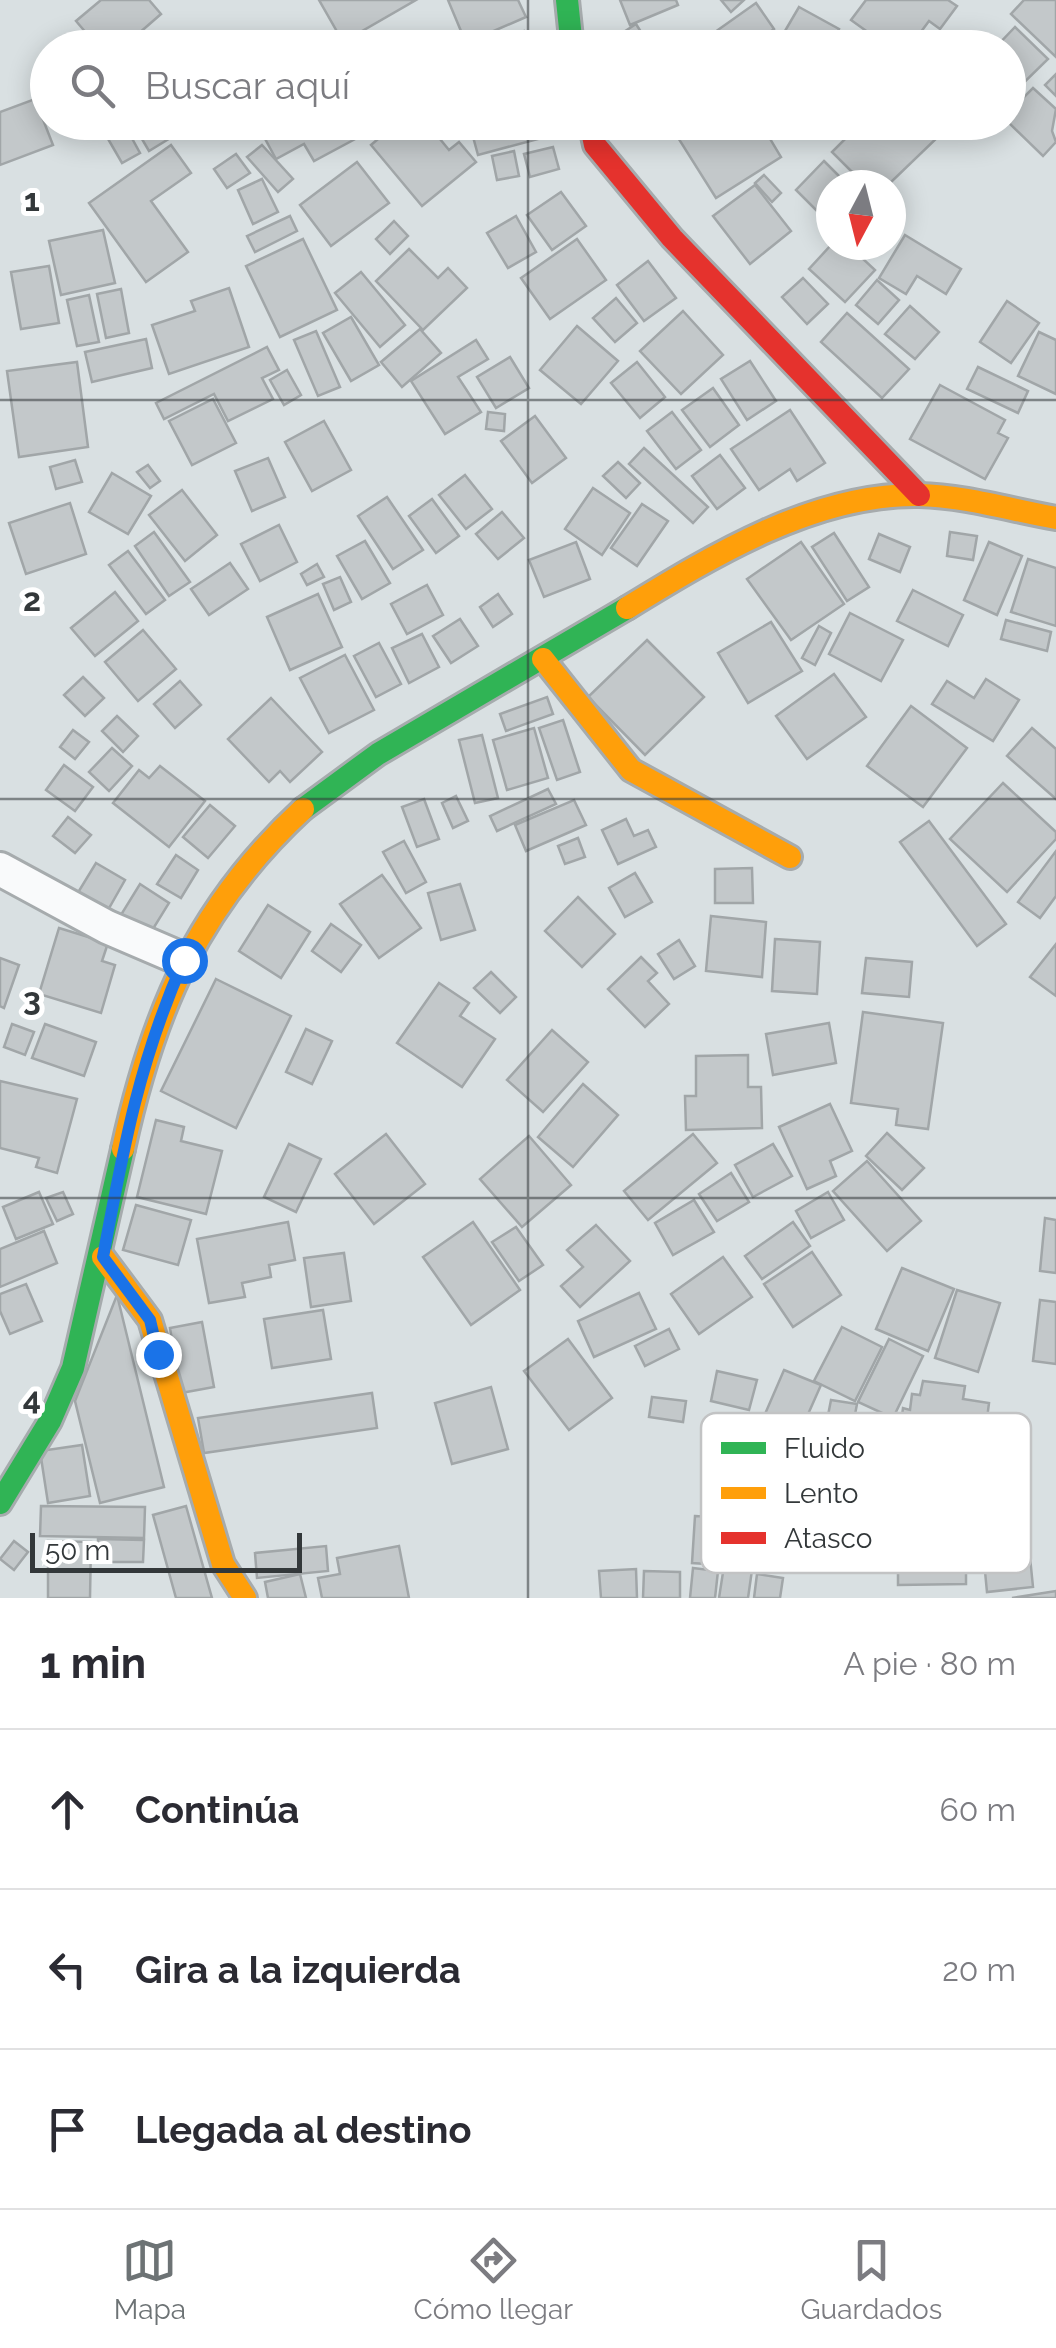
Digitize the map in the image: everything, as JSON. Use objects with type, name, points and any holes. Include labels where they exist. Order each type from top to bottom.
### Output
[{"type":"street","points":[[566,0],[570,30]]},
{"type":"street","points":[[595,140],[672,238],[919,495]]},
{"type":"street","points":[[0,1503],[56,1412],[72,1371],[103,1257],[134,1091],[156,1023],[184,960],[244,872],[302,810],[379,755],[704,565],[793,522],[853,504],[919,495],[1056,518]]},
{"type":"street","points":[[543,660],[631,770],[790,857]]},
{"type":"street","points":[[0,869],[107,927],[184,960]]},
{"type":"street","points":[[103,1257],[150,1320],[223,1564],[244,1598]]},
{"type":"building","points":[[101,0],[149,0],[161,14],[143,30],[84,30],[76,21]]},
{"type":"building","points":[[319,0],[416,0],[364,30],[336,30]]},
{"type":"building","points":[[448,0],[518,0],[526,17],[496,30],[461,30]]},
{"type":"building","points":[[620,0],[676,0],[678,5],[630,25]]},
{"type":"building","points":[[721,0],[744,0],[731,12]]},
{"type":"building","points":[[866,0],[948,0],[957,6],[940,29],[929,21],[922,30],[865,30],[851,20]]},
{"type":"building","points":[[1024,0],[1056,0],[1056,57],[1011,14]]},
{"type":"building","points":[[756,3],[774,29],[773,30],[718,30]]},
{"type":"building","points":[[799,7],[839,29],[838,30],[786,30]]},
{"type":"building","points":[[1026,38],[1048,59],[1026,80]]},
{"type":"building","points":[[1056,74],[1056,96],[1045,85]]},
{"type":"building","points":[[1033,88],[1056,109],[1052,131],[1056,142],[1043,156],[1026,139],[1026,95]]},
{"type":"building","points":[[30,101],[30,140],[51,140],[53,145],[0,165],[0,112]]},
{"type":"building","points":[[109,140],[133,140],[140,153],[122,163]]},
{"type":"building","points":[[143,140],[167,140],[149,151]]},
{"type":"building","points":[[266,140],[353,140],[314,161],[304,144],[276,159]]},
{"type":"building","points":[[377,140],[441,140],[449,150],[459,142],[476,162],[422,206],[371,145]]},
{"type":"building","points":[[474,140],[534,140],[478,155]]},
{"type":"building","points":[[679,140],[771,140],[781,157],[716,198]]},
{"type":"building","points":[[844,140],[935,140],[904,170],[850,170],[832,152]]},
{"type":"building","points":[[171,145],[191,173],[151,201],[188,252],[146,282],[89,203]]},
{"type":"building","points":[[262,145],[293,179],[278,192],[247,157]]},
{"type":"building","points":[[553,147],[559,169],[530,177],[524,154]]},
{"type":"building","points":[[514,151],[519,176],[497,180],[492,156]]},
{"type":"building","points":[[236,154],[250,173],[227,188],[214,169]]},
{"type":"building","points":[[824,161],[833,170],[816,170],[816,210],[796,190]]},
{"type":"building","points":[[357,162],[389,203],[331,246],[300,205]]},
{"type":"building","points":[[764,175],[781,193],[772,202],[755,183]]},
{"type":"building","points":[[262,179],[278,212],[253,224],[238,190]]},
{"type":"building","points":[[755,185],[791,231],[750,264],[713,216]]},
{"type":"building","points":[[561,192],[586,226],[552,250],[527,215]]},
{"type":"building","points":[[290,216],[297,231],[255,252],[247,236]]},
{"type":"building","points":[[516,216],[536,252],[508,268],[487,233]]},
{"type":"building","points":[[394,221],[408,236],[390,254],[376,239]]},
{"type":"building","points":[[103,230],[115,283],[61,295],[49,241]]},
{"type":"building","points":[[906,236],[961,269],[946,294],[917,276],[906,294],[879,278],[890,260],[906,260]]},
{"type":"building","points":[[303,239],[337,310],[280,337],[246,266]]},
{"type":"building","points":[[577,239],[606,280],[550,319],[521,278]]},
{"type":"building","points":[[409,249],[438,278],[448,268],[467,288],[423,330],[376,281]]},
{"type":"building","points":[[817,260],[864,260],[875,270],[845,302],[809,269]]},
{"type":"building","points":[[648,261],[676,298],[644,321],[617,285]]},
{"type":"building","points":[[49,266],[59,323],[21,329],[11,272]]},
{"type":"building","points":[[361,272],[405,325],[380,347],[335,293]]},
{"type":"building","points":[[803,278],[828,304],[807,324],[782,297]]},
{"type":"building","points":[[877,280],[899,300],[878,324],[856,305]]},
{"type":"building","points":[[229,288],[249,347],[169,374],[152,325],[195,311],[191,301]]},
{"type":"building","points":[[121,289],[129,333],[106,338],[97,294]]},
{"type":"building","points":[[89,295],[99,342],[77,346],[67,300]]},
{"type":"building","points":[[616,298],[637,323],[615,342],[593,318]]},
{"type":"building","points":[[1007,301],[1039,323],[1011,363],[980,342]]},
{"type":"building","points":[[910,306],[939,332],[915,359],[885,334]]},
{"type":"building","points":[[683,311],[723,355],[681,394],[640,351]]},
{"type":"building","points":[[847,313],[909,369],[882,398],[821,342]]},
{"type":"building","points":[[351,317],[379,365],[351,381],[323,333]]},
{"type":"building","points":[[577,326],[618,361],[581,404],[540,370]]},
{"type":"building","points":[[420,329],[441,353],[402,387],[381,362]]},
{"type":"building","points":[[316,331],[340,387],[318,396],[294,340]]},
{"type":"building","points":[[1039,332],[1056,340],[1056,394],[1018,376]]},
{"type":"building","points":[[146,339],[152,368],[92,382],[85,352]]},
{"type":"building","points":[[476,340],[488,359],[458,377],[481,412],[445,434],[411,381]]},
{"type":"building","points":[[267,347],[279,370],[262,378],[273,399],[228,421],[214,394],[164,419],[156,403]]},
{"type":"building","points":[[510,357],[529,388],[496,408],[477,377]]},
{"type":"building","points":[[750,361],[776,401],[747,420],[721,379]]},
{"type":"building","points":[[77,362],[88,447],[19,457],[7,371]]},
{"type":"building","points":[[637,362],[665,397],[640,418],[611,383]]},
{"type":"building","points":[[978,367],[1028,391],[1018,413],[967,389]]},
{"type":"building","points":[[287,370],[301,395],[284,405],[270,380]]},
{"type":"building","points":[[940,385],[1005,420],[998,433],[1008,438],[985,479],[910,439]]},
{"type":"building","points":[[713,388],[739,425],[710,447],[682,410]]},
{"type":"building","points":[[213,399],[236,443],[192,465],[169,421]]},
{"type":"building","points":[[790,410],[825,463],[797,481],[790,469],[759,490],[731,449]]},
{"type":"building","points":[[488,412],[505,414],[504,431],[486,429]]},
{"type":"building","points":[[672,412],[701,450],[676,469],[647,431]]},
{"type":"building","points":[[535,416],[566,458],[532,483],[501,441]]},
{"type":"building","points":[[324,421],[351,470],[312,491],[285,442]]},
{"type":"building","points":[[644,448],[708,507],[693,523],[629,464]]},
{"type":"building","points":[[720,455],[745,488],[717,509],[692,476]]},
{"type":"building","points":[[268,458],[285,497],[252,511],[235,471]]},
{"type":"building","points":[[75,460],[82,482],[56,489],[50,467]]},
{"type":"building","points":[[618,462],[640,483],[626,498],[603,476]]},
{"type":"building","points":[[148,465],[160,481],[150,488],[137,472]]},
{"type":"building","points":[[112,473],[151,496],[128,534],[89,512]]},
{"type":"building","points":[[465,475],[492,509],[466,529],[439,495]]},
{"type":"building","points":[[593,488],[630,513],[602,555],[565,529]]},
{"type":"building","points":[[182,490],[217,535],[185,561],[149,515]]},
{"type":"building","points":[[387,497],[423,550],[393,569],[358,516]]},
{"type":"building","points":[[432,499],[459,536],[436,553],[409,516]]},
{"type":"building","points":[[70,503],[86,554],[26,574],[9,523]]},
{"type":"building","points":[[642,504],[668,521],[637,566],[611,548]]},
{"type":"building","points":[[502,512],[524,538],[498,559],[476,534]]},
{"type":"building","points":[[279,525],[297,562],[260,581],[241,544]]},
{"type":"building","points":[[154,532],[190,582],[169,596],[135,546]]},
{"type":"building","points":[[950,532],[977,536],[973,560],[947,556]]},
{"type":"building","points":[[834,533],[869,587],[847,601],[812,547]]},
{"type":"building","points":[[879,534],[910,547],[900,572],[869,559]]},
{"type":"building","points":[[365,541],[390,583],[362,599],[337,556]]},
{"type":"building","points":[[576,542],[590,579],[544,597],[529,560]]},
{"type":"building","points":[[801,542],[844,604],[791,640],[747,579]]},
{"type":"building","points":[[989,542],[1022,556],[997,615],[964,600]]},
{"type":"building","points":[[128,551],[165,600],[146,614],[109,565]]},
{"type":"building","points":[[1028,559],[1056,568],[1056,626],[1011,612]]},
{"type":"building","points":[[230,563],[248,589],[209,615],[191,589]]},
{"type":"building","points":[[317,564],[324,577],[307,585],[301,574]]},
{"type":"building","points":[[340,577],[351,602],[334,610],[323,584]]},
{"type":"building","points":[[427,585],[443,615],[407,634],[391,604]]},
{"type":"building","points":[[913,590],[963,615],[948,646],[897,621]]},
{"type":"building","points":[[115,592],[138,621],[95,656],[71,628]]},
{"type":"building","points":[[318,594],[342,647],[290,670],[267,617]]},
{"type":"building","points":[[498,594],[512,614],[493,627],[480,607]]},
{"type":"building","points":[[850,613],[903,640],[881,681],[829,654]]},
{"type":"building","points":[[460,619],[478,646],[451,663],[433,636]]},
{"type":"building","points":[[1006,620],[1051,632],[1047,651],[1001,639]]},
{"type":"building","points":[[771,622],[802,671],[748,703],[718,653]]},
{"type":"building","points":[[819,626],[831,633],[815,665],[802,658]]},
{"type":"building","points":[[143,630],[176,669],[138,701],[105,662]]},
{"type":"building","points":[[422,634],[439,667],[409,683],[392,648]]},
{"type":"building","points":[[647,640],[704,697],[645,755],[588,697]]},
{"type":"building","points":[[379,643],[401,684],[376,697],[354,656]]},
{"type":"building","points":[[345,655],[374,710],[329,733],[300,678]]},
{"type":"building","points":[[834,674],[866,717],[807,759],[776,716]]},
{"type":"building","points":[[83,677],[104,698],[85,716],[64,695]]},
{"type":"building","points":[[986,679],[1019,700],[993,741],[932,704],[947,681],[974,698]]},
{"type":"building","points":[[180,681],[201,705],[175,728],[154,704]]},
{"type":"building","points":[[547,697],[553,714],[506,731],[500,714]]},
{"type":"building","points":[[271,698],[322,752],[290,782],[280,771],[269,782],[228,739]]},
{"type":"building","points":[[911,706],[967,748],[923,807],[867,766]]},
{"type":"building","points":[[117,716],[138,736],[123,752],[102,731]]},
{"type":"building","points":[[563,720],[580,772],[557,780],[539,728]]},
{"type":"building","points":[[534,728],[548,778],[507,790],[493,740]]},
{"type":"building","points":[[1032,728],[1056,749],[1056,799],[1007,756]]},
{"type":"building","points":[[73,730],[89,742],[75,759],[60,747]]},
{"type":"building","points":[[482,735],[498,798],[475,803],[459,740]]},
{"type":"building","points":[[112,748],[132,766],[109,791],[89,772]]},
{"type":"building","points":[[64,765],[93,787],[75,811],[46,790]]},
{"type":"building","points":[[160,766],[205,801],[169,847],[113,803],[139,770],[149,778]]},
{"type":"building","points":[[1003,783],[1056,832],[1056,839],[1007,892],[950,839]]},
{"type":"building","points":[[548,789],[556,804],[497,831],[490,816]]},
{"type":"building","points":[[456,796],[468,821],[453,828],[442,803]]},
{"type":"building","points":[[424,799],[439,839],[417,847],[402,807]]},
{"type":"building","points":[[574,800],[586,825],[526,851],[515,825]]},
{"type":"building","points":[[210,805],[235,826],[208,858],[183,837]]},
{"type":"building","points":[[68,817],[91,835],[75,853],[53,836]]},
{"type":"building","points":[[626,819],[634,836],[648,830],[656,847],[618,864],[602,830]]},
{"type":"building","points":[[929,821],[1006,924],[977,946],[900,842]]},
{"type":"building","points":[[578,838],[585,857],[565,864],[558,846]]},
{"type":"building","points":[[404,841],[426,882],[406,893],[383,852]]},
{"type":"building","points":[[1056,851],[1056,896],[1040,918],[1018,902]]},
{"type":"building","points":[[176,855],[198,870],[181,898],[157,884]]},
{"type":"building","points":[[96,863],[125,880],[104,917],[74,899]]},
{"type":"building","points":[[752,868],[753,903],[715,903],[715,869]]},
{"type":"building","points":[[635,873],[652,902],[625,917],[609,888]]},
{"type":"building","points":[[382,875],[421,928],[379,958],[340,904]]},
{"type":"building","points":[[140,884],[169,903],[148,937],[119,918]]},
{"type":"building","points":[[460,884],[475,930],[441,940],[428,893]]},
{"type":"building","points":[[578,897],[615,934],[582,967],[545,931]]},
{"type":"building","points":[[268,905],[310,932],[281,978],[239,951]]},
{"type":"building","points":[[711,916],[766,922],[762,977],[706,971]]},
{"type":"building","points":[[331,924],[361,945],[341,972],[312,951]]},
{"type":"building","points":[[59,928],[108,943],[102,961],[115,965],[101,1013],[39,994]]},
{"type":"building","points":[[775,939],[820,942],[817,994],[772,991]]},
{"type":"building","points":[[679,940],[695,966],[674,979],[658,954]]},
{"type":"building","points":[[1056,944],[1056,996],[1030,977]]},
{"type":"building","points":[[641,957],[657,973],[648,981],[669,1004],[645,1027],[608,989]]},
{"type":"building","points":[[0,958],[19,965],[4,1008],[0,1006]]},
{"type":"building","points":[[866,958],[912,962],[909,997],[862,993]]},
{"type":"building","points":[[491,972],[516,997],[500,1013],[474,988]]},
{"type":"building","points":[[216,979],[291,1016],[236,1128],[161,1091]]},
{"type":"building","points":[[439,983],[469,1003],[460,1016],[495,1039],[462,1087],[397,1043]]},
{"type":"building","points":[[863,1012],[943,1023],[928,1129],[896,1125],[898,1109],[851,1103]]},
{"type":"building","points":[[829,1023],[836,1063],[773,1075],[766,1034]]},
{"type":"building","points":[[12,1024],[34,1032],[25,1055],[4,1047]]},
{"type":"building","points":[[45,1024],[96,1042],[84,1076],[32,1058]]},
{"type":"building","points":[[306,1029],[332,1041],[312,1084],[286,1072]]},
{"type":"building","points":[[552,1030],[588,1062],[543,1112],[507,1080]]},
{"type":"building","points":[[748,1055],[748,1087],[761,1087],[762,1128],[686,1130],[685,1096],[696,1096],[696,1056]]},
{"type":"building","points":[[0,1081],[77,1099],[57,1173],[36,1167],[39,1158],[0,1148]]},
{"type":"building","points":[[583,1084],[618,1115],[573,1167],[538,1137]]},
{"type":"building","points":[[830,1104],[852,1151],[830,1161],[836,1176],[807,1189],[779,1127]]},
{"type":"building","points":[[156,1120],[184,1127],[181,1141],[222,1151],[206,1214],[137,1197]]},
{"type":"building","points":[[887,1133],[924,1168],[902,1190],[866,1156]]},
{"type":"building","points":[[386,1134],[425,1184],[374,1224],[335,1174]]},
{"type":"building","points":[[693,1134],[717,1163],[648,1220],[624,1191]]},
{"type":"building","points":[[529,1136],[571,1185],[522,1227],[480,1179]]},
{"type":"building","points":[[289,1144],[321,1159],[296,1212],[264,1197]]},
{"type":"building","points":[[773,1144],[792,1176],[753,1197],[735,1165]]},
{"type":"building","points":[[867,1161],[921,1221],[887,1251],[833,1191]]},
{"type":"building","points":[[731,1173],[749,1202],[717,1221],[699,1194]]},
{"type":"building","points":[[39,1192],[53,1224],[16,1239],[3,1207]]},
{"type":"building","points":[[63,1192],[73,1214],[57,1221],[46,1198]]},
{"type":"building","points":[[828,1192],[844,1220],[811,1238],[796,1211]]},
{"type":"building","points":[[694,1200],[714,1232],[673,1255],[655,1223]]},
{"type":"building","points":[[136,1205],[191,1220],[178,1265],[123,1250]]},
{"type":"building","points":[[1045,1218],[1056,1220],[1056,1273],[1040,1271]]},
{"type":"building","points":[[288,1222],[295,1260],[269,1265],[271,1277],[242,1283],[245,1297],[209,1303],[197,1239]]},
{"type":"building","points":[[473,1222],[520,1290],[471,1325],[423,1257]]},
{"type":"building","points":[[793,1222],[810,1246],[762,1279],[745,1256]]},
{"type":"building","points":[[596,1225],[630,1261],[580,1307],[561,1286],[583,1267],[567,1250]]},
{"type":"building","points":[[516,1227],[543,1265],[519,1281],[492,1242]]},
{"type":"building","points":[[44,1231],[57,1263],[0,1287],[0,1249]]},
{"type":"building","points":[[812,1252],[841,1295],[793,1327],[764,1284]]},
{"type":"building","points":[[344,1253],[351,1301],[311,1307],[304,1258]]},
{"type":"building","points":[[723,1257],[752,1297],[699,1334],[671,1294]]},
{"type":"building","points":[[902,1268],[954,1289],[928,1351],[876,1329]]},
{"type":"building","points":[[26,1284],[42,1321],[10,1334],[0,1311],[0,1294]]},
{"type":"building","points":[[957,1290],[1000,1303],[978,1372],[935,1358]]},
{"type":"building","points":[[639,1293],[656,1329],[594,1357],[578,1321]]},
{"type":"building","points":[[117,1295],[164,1487],[100,1503],[75,1401]]},
{"type":"building","points":[[1040,1300],[1056,1302],[1056,1364],[1033,1361]]},
{"type":"building","points":[[323,1310],[331,1359],[272,1368],[264,1319]]},
{"type":"building","points":[[202,1322],[214,1387],[181,1393],[170,1328]]},
{"type":"building","points":[[842,1327],[882,1347],[855,1401],[814,1381]]},
{"type":"building","points":[[669,1329],[679,1349],[645,1366],[635,1346]]},
{"type":"building","points":[[568,1339],[612,1398],[569,1430],[524,1371]]},
{"type":"building","points":[[889,1339],[923,1356],[895,1413],[882,1413],[858,1402]]},
{"type":"building","points":[[784,1370],[821,1385],[809,1413],[765,1413]]},
{"type":"building","points":[[717,1371],[757,1380],[749,1410],[711,1401]]},
{"type":"building","points":[[923,1381],[965,1386],[963,1399],[989,1403],[988,1413],[902,1413],[903,1408],[910,1410],[912,1394],[920,1395]]},
{"type":"building","points":[[491,1387],[508,1449],[452,1464],[435,1403]]},
{"type":"building","points":[[372,1393],[377,1428],[204,1453],[198,1418]]},
{"type":"building","points":[[652,1397],[686,1401],[683,1422],[649,1417]]},
{"type":"building","points":[[831,1400],[857,1404],[855,1413],[828,1413]]},
{"type":"building","points":[[82,1445],[90,1496],[48,1503],[40,1451]]},
{"type":"building","points":[[41,1506],[145,1507],[144,1538],[40,1536]]},
{"type":"building","points":[[186,1506],[212,1598],[176,1598],[153,1515]]},
{"type":"building","points":[[695,1516],[701,1516],[701,1564],[692,1563]]},
{"type":"building","points":[[98,1539],[144,1540],[143,1562],[98,1562]]},
{"type":"building","points":[[14,1541],[28,1552],[14,1570],[0,1559]]},
{"type":"building","points":[[48,1541],[91,1542],[90,1598],[48,1598]]},
{"type":"building","points":[[326,1546],[328,1571],[257,1578],[255,1553]]},
{"type":"building","points":[[399,1546],[409,1598],[322,1598],[318,1578],[340,1574],[337,1558]]},
{"type":"building","points":[[1031,1567],[1033,1587],[987,1592],[985,1573],[1031,1573]]},
{"type":"building","points":[[693,1568],[701,1569],[701,1573],[718,1573],[715,1598],[690,1598]]},
{"type":"building","points":[[636,1569],[637,1598],[601,1598],[599,1571]]},
{"type":"building","points":[[644,1571],[680,1572],[680,1598],[643,1598]]},
{"type":"building","points":[[723,1573],[752,1573],[748,1598],[719,1598]]},
{"type":"building","points":[[898,1573],[966,1573],[966,1584],[898,1585]]},
{"type":"building","points":[[300,1574],[306,1598],[268,1598],[265,1582]]},
{"type":"building","points":[[757,1574],[783,1578],[780,1598],[754,1598]]},
{"type":"building","points":[[1056,1591],[1056,1598],[1012,1598]]},
{"type":"traffic: fast","points":[[567,0],[570,30]]},
{"type":"traffic: fast","points":[[303,809],[378,754],[627,608]]},
{"type":"traffic: fast","points":[[0,1503],[50,1421],[73,1368],[123,1149]]},
{"type":"traffic: slow","points":[[627,608],[766,531],[841,504],[880,497],[936,496],[1056,518]]},
{"type":"traffic: slow","points":[[543,659],[631,770],[790,857]]},
{"type":"traffic: slow","points":[[123,1149],[149,1051],[185,964],[235,884],[303,809]]},
{"type":"traffic: slow","points":[[103,1257],[150,1320],[223,1564],[245,1598]]},
{"type":"traffic: jam","points":[[594,140],[672,238],[919,495]]},
{"type":"route","points":[[158,1354],[150,1320],[103,1257],[134,1091],[156,1023],[184,960]]}]
